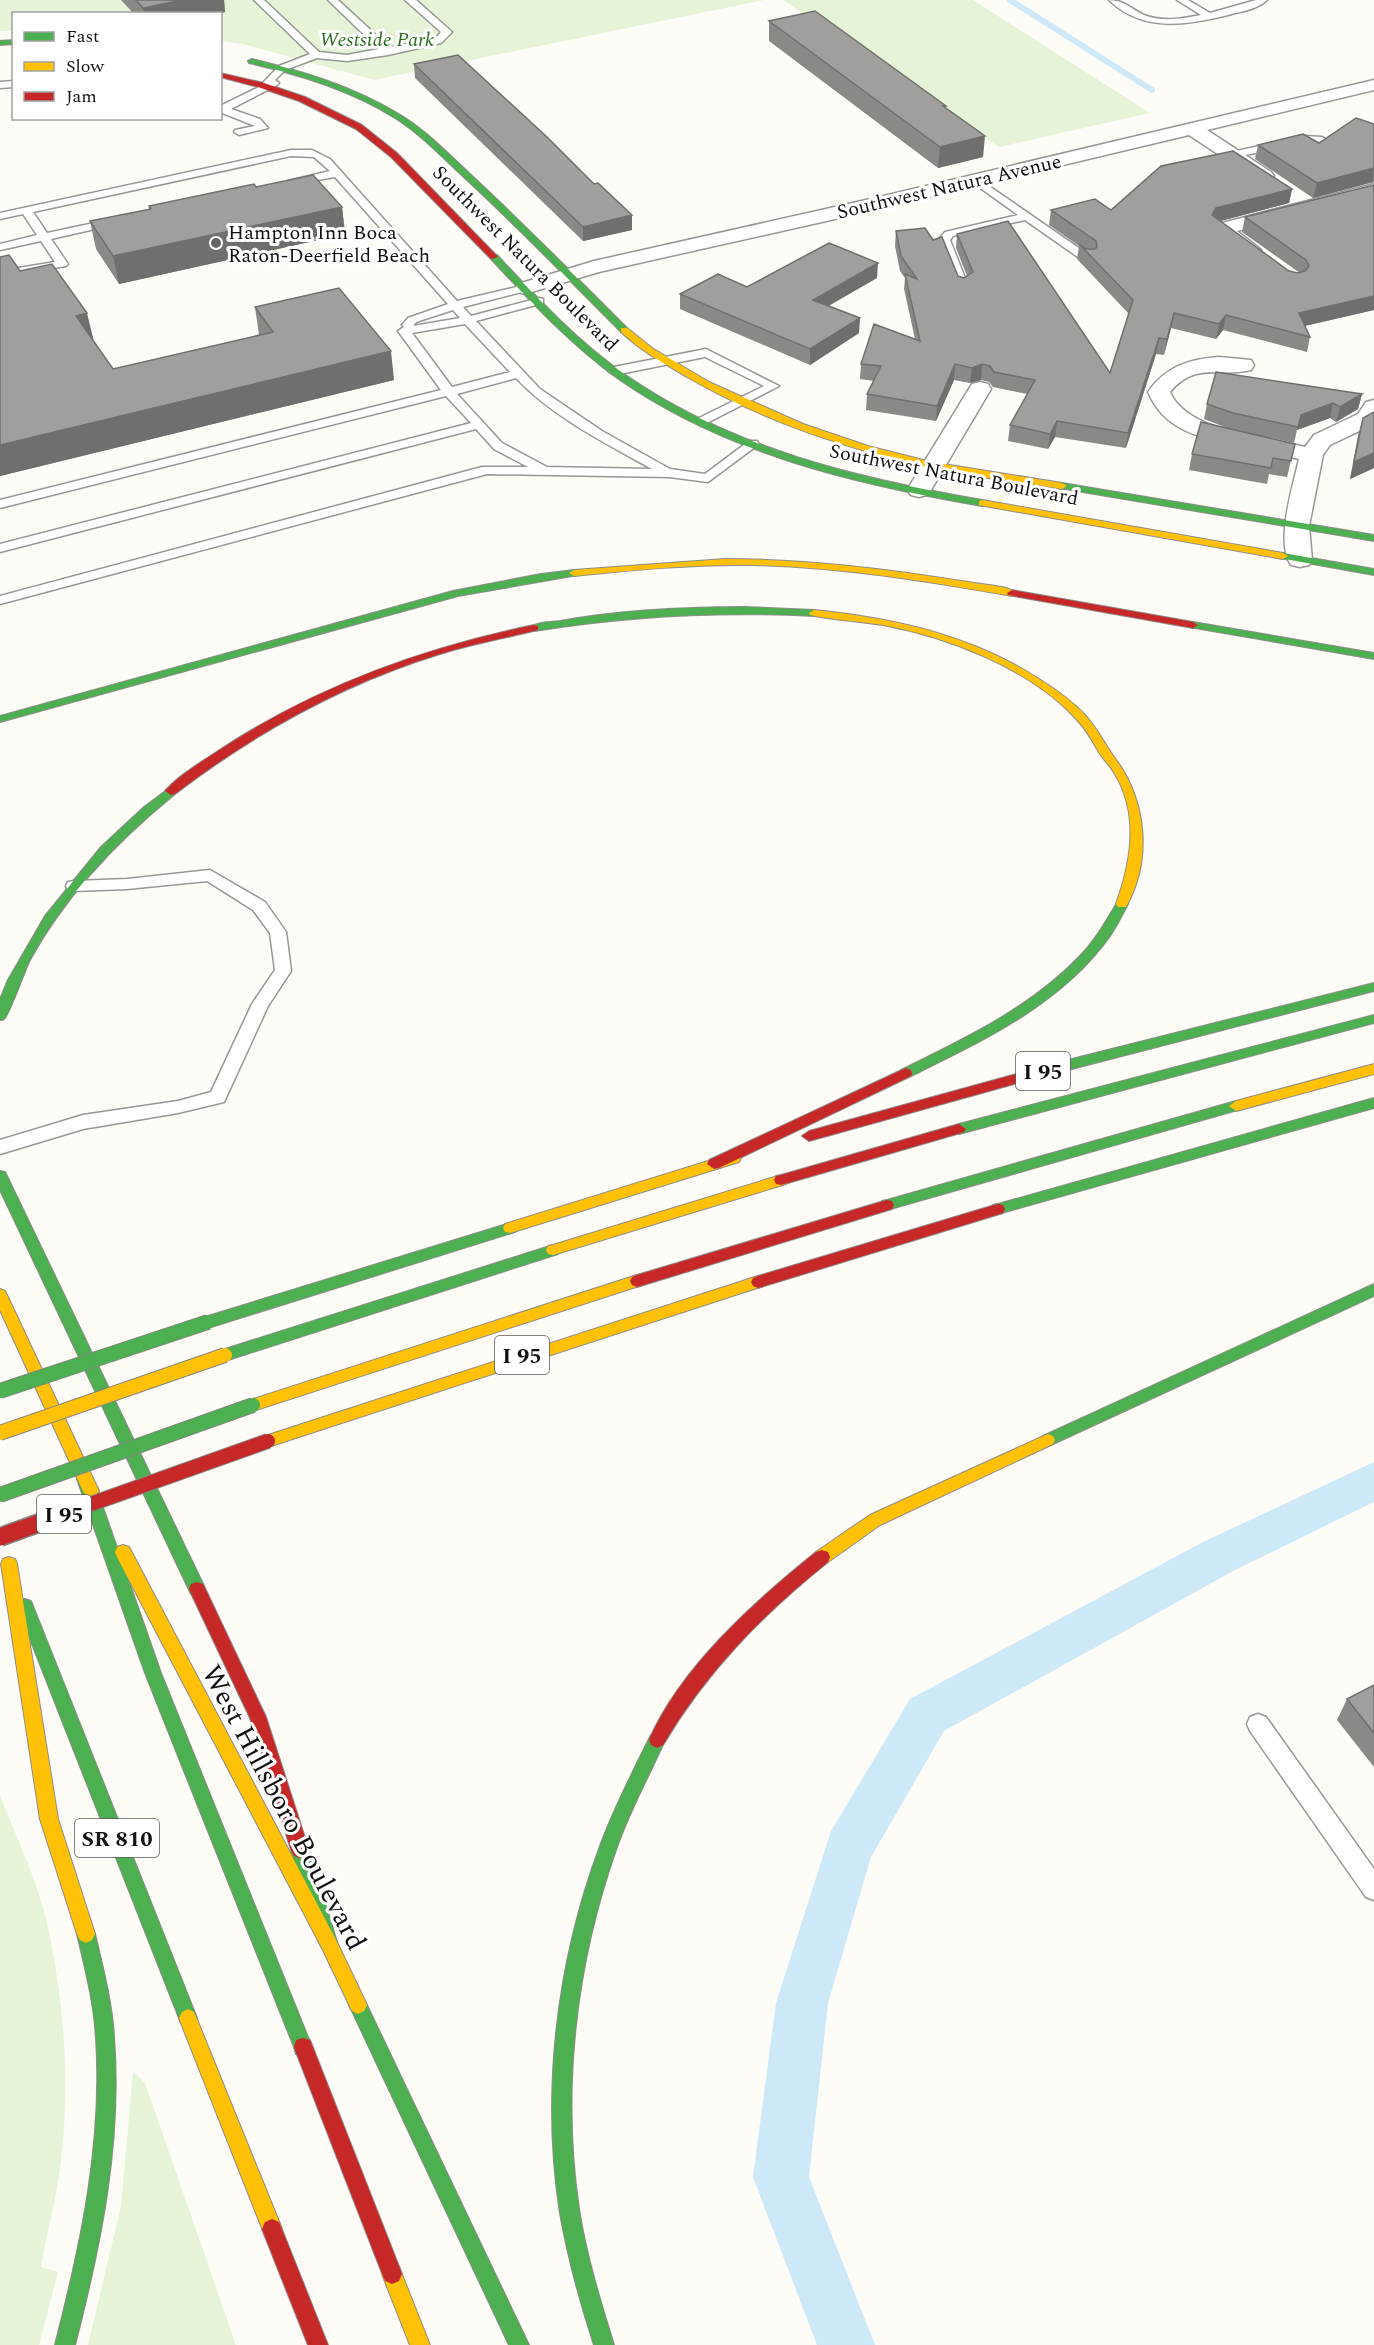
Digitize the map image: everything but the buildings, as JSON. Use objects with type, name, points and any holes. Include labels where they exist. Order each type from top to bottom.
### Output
[{"type":"main road","name":"Southwest Natura Boulevard","points":[[235,58],[300,74],[358,96],[396,115],[425,137],[491,198],[635,341],[703,384],[741,402],[843,442],[933,465],[1374,538]]},
{"type":"main road","name":"Southwest Natura Boulevard","points":[[222,76],[263,86],[319,106],[344,118],[378,140],[462,221],[587,349],[614,371],[655,398],[701,422],[753,444],[833,471],[920,490],[1374,572]]},
{"type":"main road","points":[[0,719],[457,593],[541,577],[659,564],[775,563],[902,574],[1374,656]]},
{"type":"main road","points":[[0,1016],[23,964],[53,914],[74,886],[122,834],[181,781],[231,746],[279,717],[371,674],[506,633],[585,619],[663,611],[744,609],[823,613],[879,621],[930,632],[983,652],[1029,676],[1066,704],[1098,737],[1113,759],[1131,796],[1138,837],[1137,858],[1131,881],[1112,922],[1079,963],[1056,984],[1000,1025],[941,1056],[714,1164]]},
{"type":"main road","name":"I 95","points":[[0,1390],[208,1322],[714,1164],[1081,1061],[1374,987]]},
{"type":"main road","points":[[0,1433],[225,1355],[609,1232],[800,1174],[1115,1086],[1374,1019]]},
{"type":"main road","points":[[0,1495],[253,1405],[735,1249],[1069,1150],[1374,1069]]},
{"type":"main road","name":"I 95","points":[[0,1537],[268,1440],[569,1340],[907,1235],[1151,1164],[1374,1103]]},
{"type":"main road","points":[[0,1176],[258,1716],[328,1942]]},
{"type":"main road","points":[[604,2345],[577,2249],[562,2136],[564,2038],[572,1980],[581,1927],[611,1835],[654,1746],[705,1668],[767,1603],[837,1545],[875,1520],[1374,1290]]},
{"type":"main road","name":"West Hillsboro Boulevard","points":[[0,1295],[85,1479],[328,1942],[519,2345]]},
{"type":"main road","points":[[0,1383],[62,1369]]},
{"type":"main road","points":[[85,1479],[153,1673],[334,2122],[420,2345]]},
{"type":"main road","points":[[65,2345],[74,2315],[97,2195],[106,2110],[107,2054],[102,2003],[93,1957],[51,1829],[8,1551],[128,1491]]},
{"type":"main road","name":"SR 810","points":[[8,1551],[318,2345]]},
{"type":"street","name":"Southwest Natura Avenue","points":[[532,295],[568,275],[1374,85]]},
{"type":"street","name":"Southwest Natura Avenue","points":[[794,242],[996,194],[1212,151],[1374,104]]},
{"type":"street","points":[[1191,128],[1212,151],[1233,155],[1308,205]]},
{"type":"street","points":[[1267,261],[1221,229],[1374,190]]},
{"type":"street","points":[[700,243],[717,260]]},
{"type":"street","points":[[532,295],[584,291],[611,284]]},
{"type":"street","points":[[1243,365],[1211,363],[1190,367],[1168,378],[1159,392],[1165,407],[1182,421],[1199,429],[1311,455]]},
{"type":"street","points":[[920,490],[980,389]]},
{"type":"street","points":[[1300,560],[1297,526],[1311,455],[1322,440],[1367,419],[1370,402]]},
{"type":"lane","points":[[260,0],[316,55]]},
{"type":"lane","points":[[333,0],[388,52]]},
{"type":"lane","points":[[263,86],[282,68],[316,55],[347,58],[388,52],[438,40],[447,32],[411,0]]},
{"type":"lane","points":[[1114,0],[1143,18],[1163,23],[1208,16],[1255,5],[1262,0]]},
{"type":"lane","points":[[1182,0],[1208,16]]},
{"type":"lane","points":[[222,108],[263,86],[300,74],[331,57]]},
{"type":"lane","points":[[222,108],[256,121],[262,128],[239,132]]},
{"type":"lane","points":[[1233,155],[1305,139],[1322,140]]},
{"type":"lane","points":[[0,216],[291,153],[306,152],[323,156],[536,393],[631,454],[669,473]]},
{"type":"lane","points":[[278,186],[337,173]]},
{"type":"lane","points":[[976,180],[1089,261]]},
{"type":"lane","points":[[0,274],[62,264],[26,210]]},
{"type":"lane","points":[[963,288],[944,240],[949,234],[1028,216]]},
{"type":"lane","points":[[0,247],[127,219]]},
{"type":"lane","points":[[404,331],[412,320],[456,305],[532,295]]},
{"type":"lane","points":[[404,331],[468,320],[532,295]]},
{"type":"lane","points":[[404,331],[449,392],[498,446],[547,471]]},
{"type":"lane","points":[[614,371],[706,353],[773,386],[701,422]]},
{"type":"lane","points":[[0,504],[519,373]]},
{"type":"lane","points":[[0,548],[479,425]]},
{"type":"lane","points":[[0,600],[487,470],[669,473],[708,478],[753,444]]},
{"type":"lane","points":[[0,1148],[83,1122],[178,1107],[218,1097],[260,1004],[283,971],[278,932],[259,906],[210,875],[127,884],[74,886]]},
{"type":"lane","points":[[1258,1724],[1374,1889]]},
{"type":"green space","name":"Westside Park","points":[[0,0],[764,0],[374,80],[243,44],[222,41],[222,12],[12,12],[12,31],[0,31]]},
{"type":"green space","points":[[783,0],[973,0],[1150,113],[999,147]]},
{"type":"green space","points":[[0,1795],[45,1914],[55,1963],[63,2026],[65,2088],[62,2151],[41,2267],[58,2272],[39,2345],[0,2345]]},
{"type":"green space","points":[[133,2071],[145,2083],[236,2345],[88,2345],[121,2206]]},
{"type":"waterway","points":[[1010,0],[1152,90]]},
{"type":"waterway","points":[[846,2345],[781,2177],[802,2003],[849,1848],[927,1715],[1219,1556],[1374,1481]]},
{"type":"traffic: fast","points":[[0,43],[12,42]]},
{"type":"traffic: fast","points":[[252,61],[289,70],[344,89],[405,121],[503,210],[624,330]]},
{"type":"traffic: fast","points":[[494,257],[556,321],[606,365],[664,404],[707,426],[751,445],[842,474],[982,503]]},
{"type":"traffic: fast","points":[[1062,486],[1374,538]]},
{"type":"traffic: fast","points":[[1283,556],[1374,572]]},
{"type":"traffic: fast","points":[[0,719],[457,593],[574,573]]},
{"type":"traffic: fast","points":[[534,628],[639,614],[709,610],[814,613]]},
{"type":"traffic: fast","points":[[1193,625],[1374,656]]},
{"type":"traffic: fast","points":[[0,1016],[16,975],[33,943],[66,895],[126,829],[171,791]]},
{"type":"traffic: fast","points":[[906,1073],[998,1025],[1058,984],[1083,960],[1105,933],[1122,904]]},
{"type":"traffic: fast","points":[[1060,1067],[1374,987]]},
{"type":"traffic: fast","points":[[959,1129],[1374,1019]]},
{"type":"traffic: fast","points":[[998,1209],[1374,1103]]},
{"type":"traffic: fast","points":[[887,1205],[1236,1106]]},
{"type":"traffic: fast","points":[[0,1176],[197,1589]]},
{"type":"traffic: fast","points":[[208,1322],[510,1228]]},
{"type":"traffic: fast","points":[[225,1355],[553,1250]]},
{"type":"traffic: fast","points":[[1048,1440],[1374,1290]]},
{"type":"traffic: fast","points":[[0,1391],[208,1322]]},
{"type":"traffic: fast","points":[[0,1495],[253,1405]]},
{"type":"traffic: fast","points":[[85,1479],[153,1673],[303,2047]]},
{"type":"traffic: fast","points":[[25,1606],[188,2018]]},
{"type":"traffic: fast","points":[[604,2345],[582,2269],[567,2191],[563,2132],[563,2074],[568,2016],[577,1958],[590,1902],[608,1847],[657,1740]]},
{"type":"traffic: fast","points":[[300,1850],[328,1942]]},
{"type":"traffic: fast","points":[[65,2345],[78,2295],[98,2192],[107,2088],[105,2036],[98,1984],[86,1934]]},
{"type":"traffic: fast","points":[[358,2005],[519,2345]]},
{"type":"traffic: slow","points":[[624,330],[649,350],[705,384],[767,414],[799,426],[865,448],[931,465],[1062,486]]},
{"type":"traffic: slow","points":[[982,503],[1283,556]]},
{"type":"traffic: slow","points":[[574,573],[700,563],[775,563],[864,570],[1012,593]]},
{"type":"traffic: slow","points":[[814,613],[885,623],[954,642],[1020,671],[1077,713],[1122,777],[1134,811],[1135,858],[1122,904]]},
{"type":"traffic: slow","points":[[1236,1106],[1374,1069]]},
{"type":"traffic: slow","points":[[510,1228],[734,1158]]},
{"type":"traffic: slow","points":[[553,1250],[781,1180]]},
{"type":"traffic: slow","points":[[253,1405],[637,1281]]},
{"type":"traffic: slow","points":[[268,1441],[758,1282]]},
{"type":"traffic: slow","points":[[0,1295],[91,1491]]},
{"type":"traffic: slow","points":[[0,1433],[225,1355]]},
{"type":"traffic: slow","points":[[822,1557],[875,1520],[1048,1440]]},
{"type":"traffic: slow","points":[[123,1552],[328,1942],[358,2005]]},
{"type":"traffic: slow","points":[[9,1564],[49,1819],[86,1934]]},
{"type":"traffic: slow","points":[[188,2018],[272,2229]]},
{"type":"traffic: slow","points":[[392,2274],[420,2345]]},
{"type":"traffic: jam","points":[[222,75],[261,85],[302,99],[359,127],[394,155],[494,257]]},
{"type":"traffic: jam","points":[[1012,593],[1193,625]]},
{"type":"traffic: jam","points":[[171,791],[253,733],[297,708],[342,687],[436,652],[485,638],[534,628]]},
{"type":"traffic: jam","points":[[809,1136],[1060,1067]]},
{"type":"traffic: jam","points":[[714,1164],[906,1073]]},
{"type":"traffic: jam","points":[[781,1180],[959,1129]]},
{"type":"traffic: jam","points":[[637,1281],[887,1205]]},
{"type":"traffic: jam","points":[[758,1282],[998,1209]]},
{"type":"traffic: jam","points":[[0,1537],[268,1441]]},
{"type":"traffic: jam","points":[[657,1740],[673,1713],[709,1663],[751,1618],[822,1557]]},
{"type":"traffic: jam","points":[[197,1589],[258,1717],[300,1850]]},
{"type":"traffic: jam","points":[[303,2047],[392,2274]]},
{"type":"traffic: jam","points":[[272,2229],[318,2345]]},
{"type":"place","name":"Hampton Inn Boca Raton-Deerfield Beach","points":[[216,243]]}]
